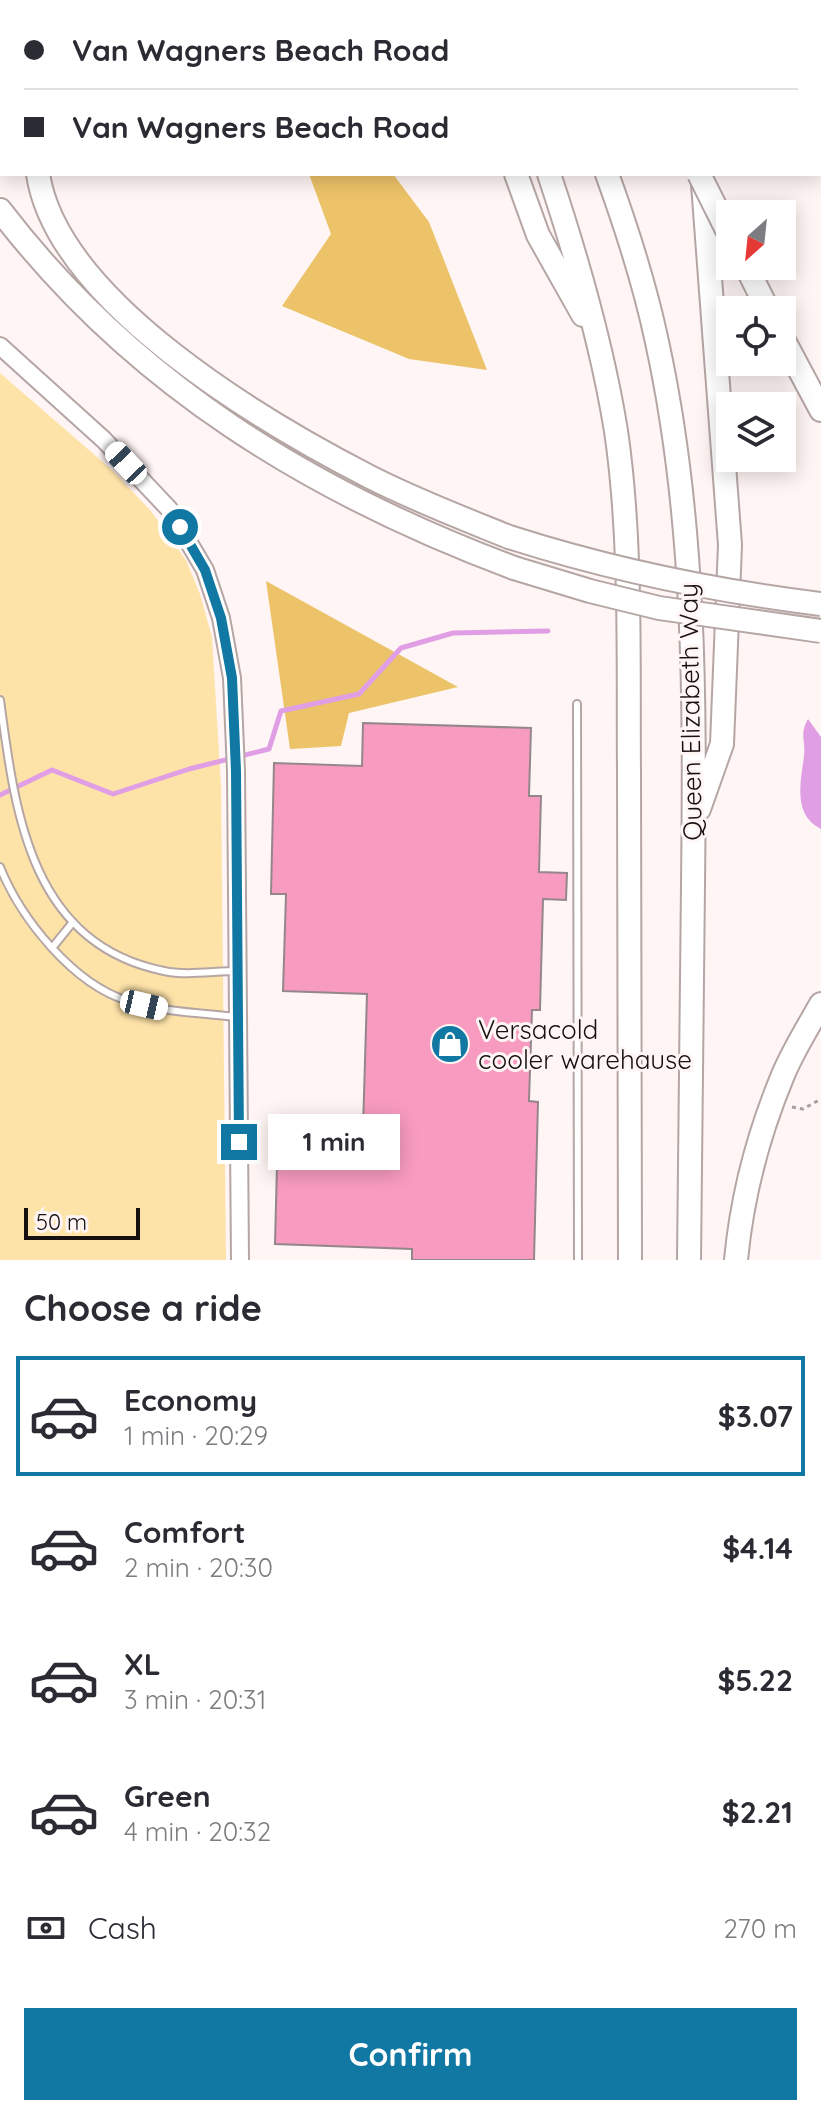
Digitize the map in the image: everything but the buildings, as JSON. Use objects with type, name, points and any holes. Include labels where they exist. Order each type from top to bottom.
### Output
[{"type":"highway","points":[[39,176],[54,223],[77,263],[144,329],[211,382],[292,434],[371,478],[509,537],[587,562],[666,580],[821,604]]},
{"type":"highway","points":[[517,176],[538,235],[597,340]]},
{"type":"highway","points":[[550,176],[578,262],[597,340],[616,432],[624,528],[628,699],[630,1260]]},
{"type":"highway","name":"Queen Elizabeth Way","points":[[608,176],[629,235],[657,342],[677,460],[687,563],[694,693],[689,1260]]},
{"type":"highway","points":[[693,825],[722,744],[730,545],[700,176]]},
{"type":"highway","points":[[701,176],[716,207]]},
{"type":"highway","points":[[0,210],[36,257],[129,350],[193,400],[272,454],[329,487],[450,544],[590,591],[659,608],[821,631]]},
{"type":"highway","points":[[796,363],[821,410]]},
{"type":"highway","points":[[736,1260],[747,1180],[772,1103],[784,1072],[821,1004]]},
{"type":"street","points":[[0,346],[104,440],[169,509],[205,570],[221,618],[232,678],[236,771],[240,1260]]},
{"type":"lane","points":[[0,700],[13,795],[27,843],[47,889],[73,922],[109,951],[137,964],[168,972],[237,971]]},
{"type":"lane","points":[[577,704],[578,1260]]},
{"type":"lane","points":[[0,867],[29,919],[52,948],[82,976],[125,1001],[162,1009],[238,1017]]},
{"type":"lane","points":[[52,948],[73,922]]},
{"type":"path","points":[[772,1103],[803,1109],[821,1099]]},
{"type":"shaded area","points":[[310,176],[394,176],[429,222],[487,370],[409,359],[282,306],[331,234]]},
{"type":"shaded area","points":[[0,373],[112,470],[150,510],[186,560],[212,637],[221,786],[226,1260],[0,1260]]},
{"type":"shaded area","points":[[266,581],[458,687],[349,713],[341,746],[290,749]]},
{"type":"shaded area","points":[[808,719],[821,737],[821,829],[806,815],[800,796],[803,734]]},
{"type":"waterway","points":[[0,795],[52,770],[113,794],[189,769],[269,749],[281,711],[359,694],[401,648],[453,633],[548,631]]},
{"type":"place","name":"Versacold cooler warehause","points":[[450,1044]]},
{"type":"route","points":[[180,527],[205,570],[221,618],[232,678],[236,771],[239,1142]]}]
